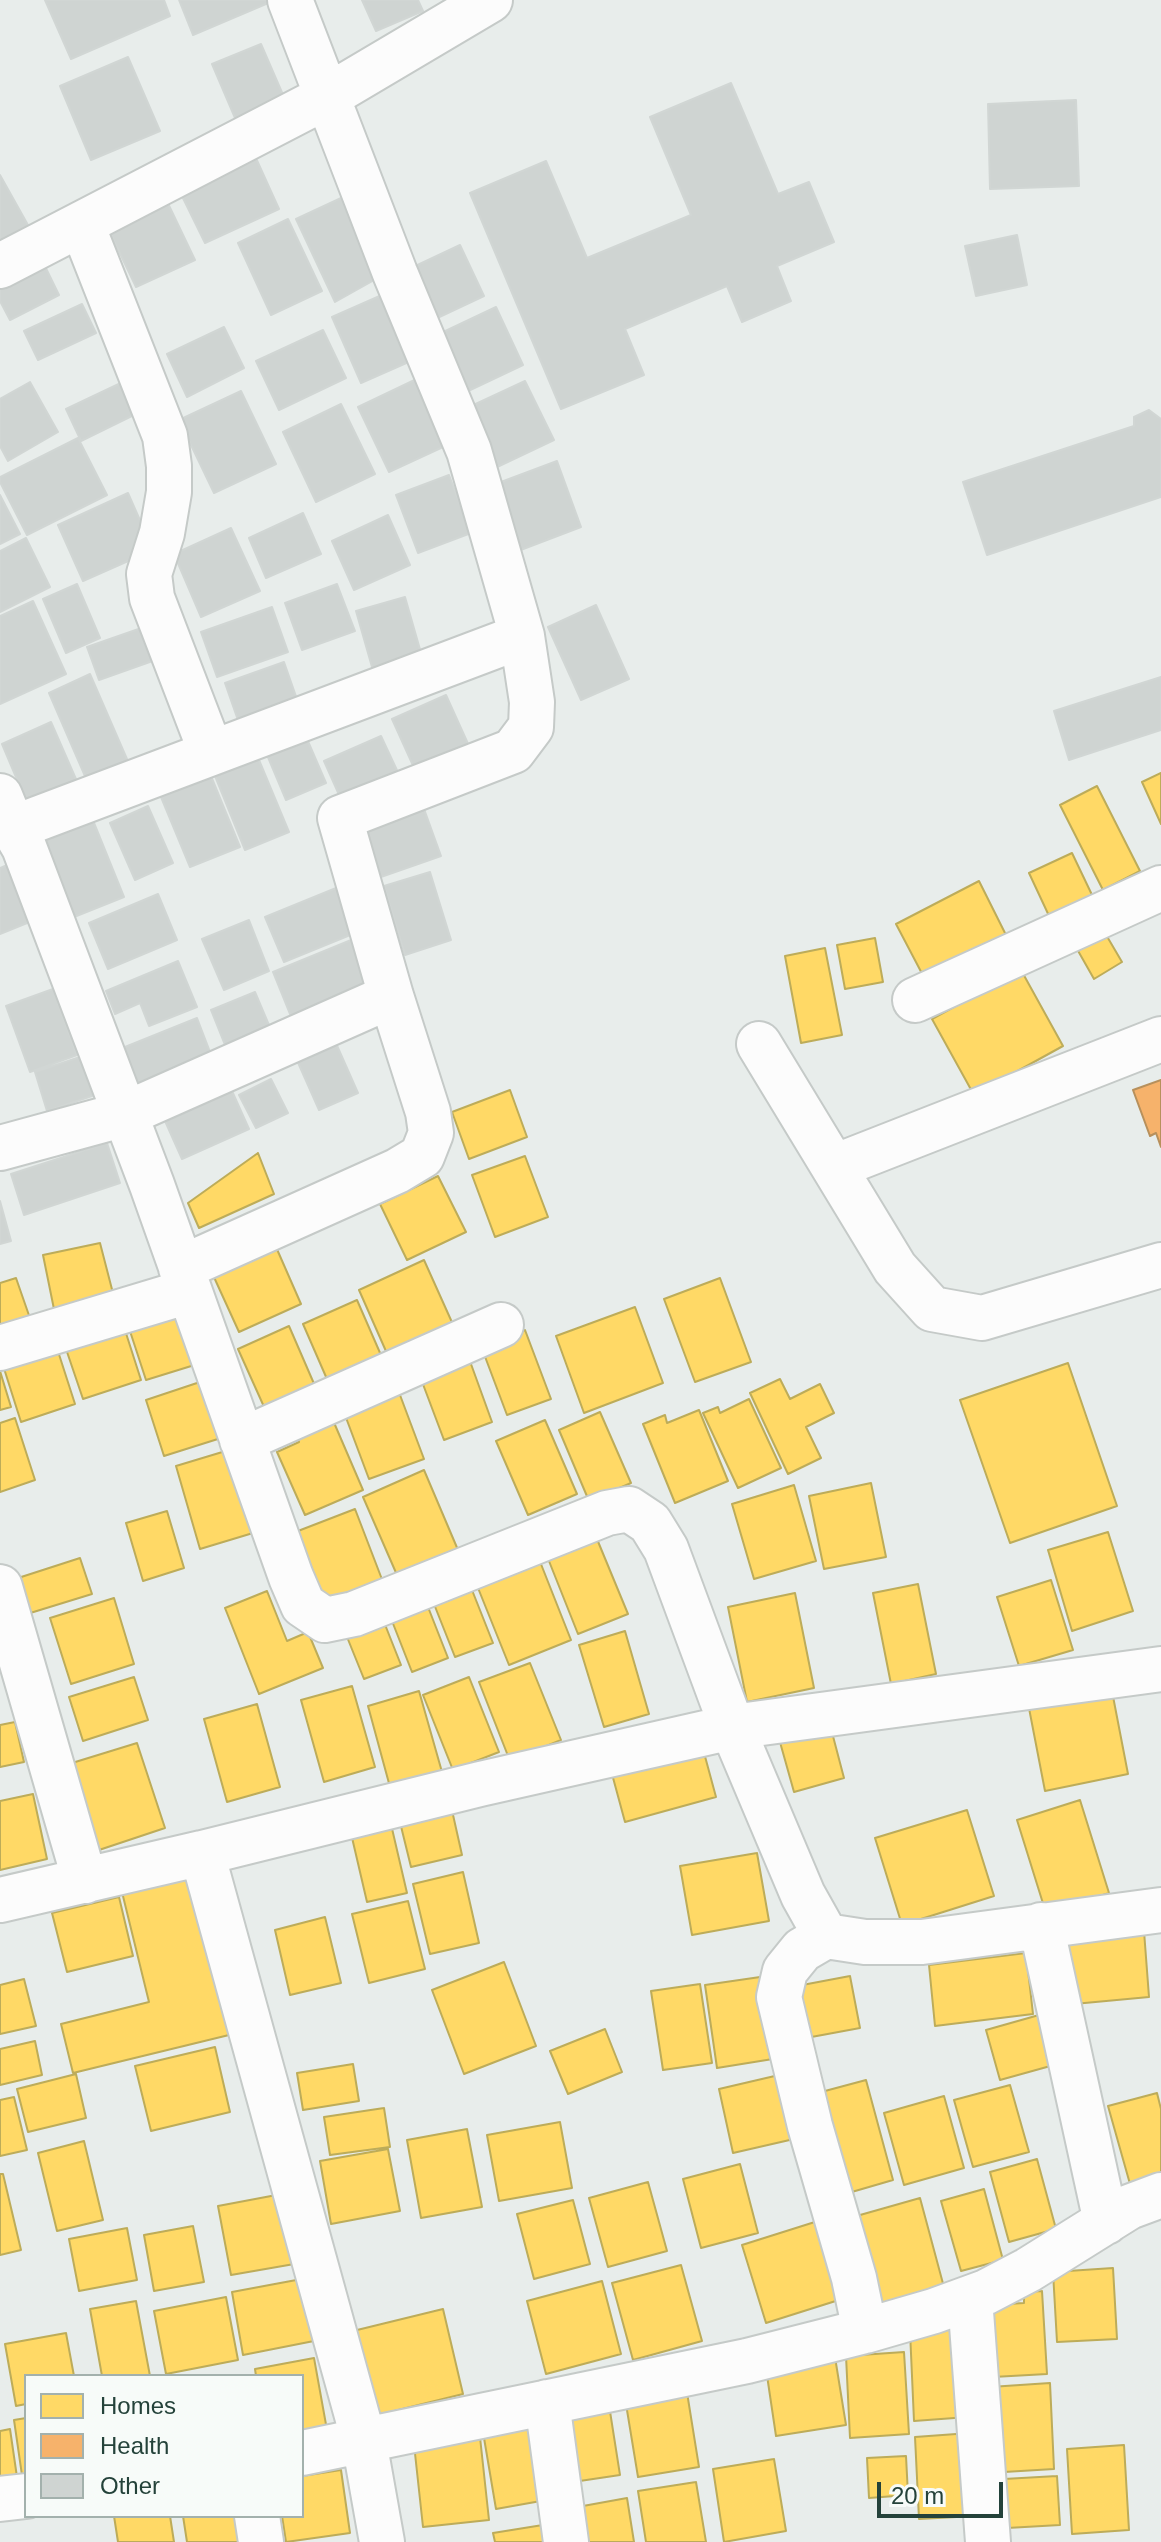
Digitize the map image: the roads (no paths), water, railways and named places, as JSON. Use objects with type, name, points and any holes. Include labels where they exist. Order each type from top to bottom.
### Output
[{"type":"street","points":[[0,1348],[185,1280],[422,1156],[431,1133],[428,1112],[340,818],[513,751],[531,727],[532,702],[522,636],[469,451],[395,273],[290,0]]},
{"type":"street","points":[[0,266],[328,96],[490,0]]},
{"type":"street","points":[[82,225],[165,436],[169,492],[162,533],[149,574],[150,586],[211,752]]},
{"type":"street","points":[[522,636],[211,752],[9,832],[125,1114],[303,1605],[325,1620],[354,1614],[607,1513],[629,1509],[650,1523],[666,1549],[732,1727],[803,1895],[826,1936]]},
{"type":"street","points":[[915,1000],[1161,888]]},
{"type":"street","points":[[0,1148],[125,1114],[391,996]]},
{"type":"street","points":[[834,1167],[1161,1039]]},
{"type":"street","points":[[759,1044],[895,1268],[932,1309],[982,1318],[1161,1265]]},
{"type":"street","points":[[242,1440],[501,1325]]},
{"type":"street","points":[[0,1587],[85,1881]]},
{"type":"street","points":[[0,1900],[480,1784],[732,1727],[1161,1669]]},
{"type":"street","points":[[202,1853],[364,2441],[382,2542]]},
{"type":"street","points":[[865,2331],[854,2278],[810,2126],[779,1997],[785,1971],[802,1950],[826,1936],[865,1942],[922,1942],[1161,1910]]},
{"type":"street","points":[[1041,1925],[1106,2222]]},
{"type":"street","points":[[304,2453],[747,2361],[865,2331],[986,2292],[1028,2270],[1129,2207],[1161,2195]]},
{"type":"street","points":[[970,2298],[988,2542]]},
{"type":"street","points":[[547,2402],[566,2542]]},
{"type":"street","points":[[0,2499],[24,2496]]},
{"type":"street","points":[[257,2518],[261,2542]]}]
